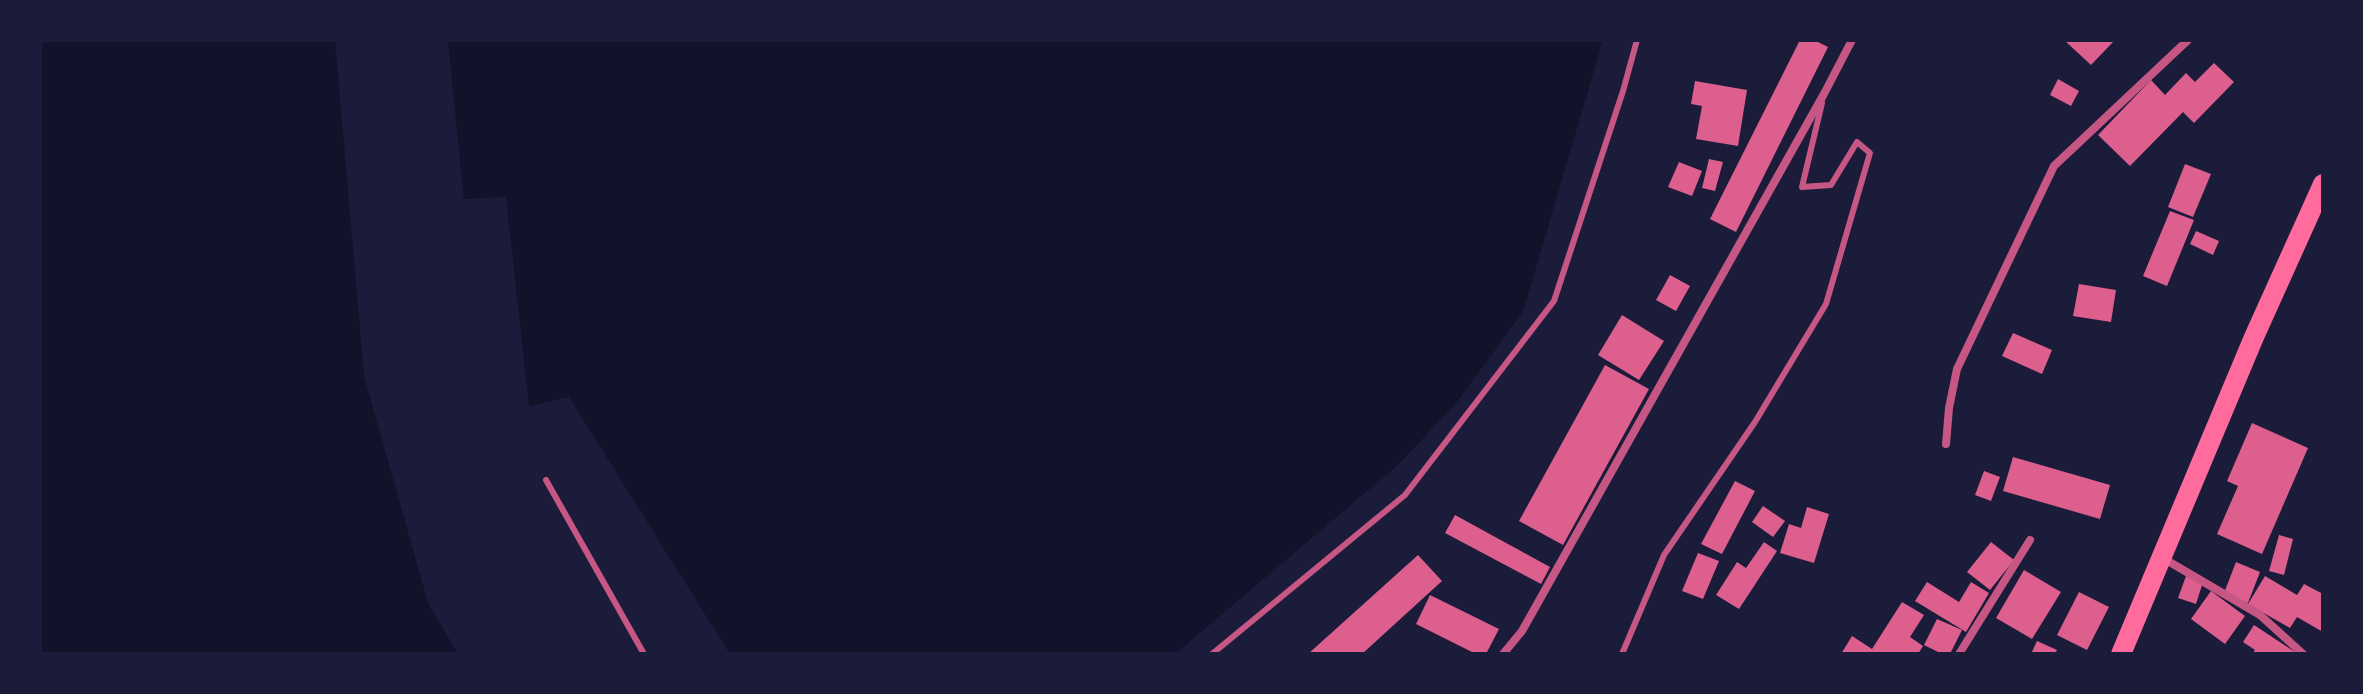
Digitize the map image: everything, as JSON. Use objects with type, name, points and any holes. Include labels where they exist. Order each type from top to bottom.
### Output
[{"type":"main road","points":[[2121,654],[2254,337],[2323,184]]},
{"type":"street","points":[[1503,654],[1522,631],[1852,40]]},
{"type":"street","points":[[1946,444],[1957,369],[2054,166],[2188,40]]},
{"type":"street","points":[[1959,654],[2030,540]]},
{"type":"street","points":[[2161,557],[2260,615],[2303,654]]},
{"type":"lane","points":[[1212,654],[1405,495],[1554,301],[1637,40]]},
{"type":"lane","points":[[1622,654],[1664,555],[1755,422],[1826,304],[1870,153],[1857,142],[1831,185],[1802,187],[1812,135],[1825,92]]},
{"type":"lane","points":[[546,480],[644,654]]},
{"type":"shaded area","points":[[40,40],[335,40],[364,376],[428,603],[458,654],[40,654]]},
{"type":"shaded area","points":[[448,40],[1603,40],[1523,312],[1456,403],[1399,464],[1175,654],[730,654],[569,397],[529,406],[506,197],[464,199]]},
{"type":"building","points":[[1800,40],[1814,40],[1828,47],[1736,232],[1710,219]]},
{"type":"building","points":[[2064,40],[2115,40],[2091,65]]},
{"type":"building","points":[[2214,63],[2234,82],[2194,123],[2183,112],[2130,166],[2098,135],[2151,80],[2165,95],[2186,73],[2195,82]]},
{"type":"building","points":[[2058,79],[2079,91],[2071,106],[2050,95]]},
{"type":"building","points":[[1695,81],[1747,90],[1738,146],[1696,139],[1702,106],[1691,104]]},
{"type":"building","points":[[1709,159],[1723,162],[1715,191],[1702,188]]},
{"type":"building","points":[[1679,162],[1702,171],[1692,196],[1668,187]]},
{"type":"building","points":[[2185,164],[2211,174],[2193,217],[2168,207]]},
{"type":"building","points":[[2170,211],[2194,220],[2167,286],[2143,276]]},
{"type":"building","points":[[2196,231],[2219,241],[2213,255],[2190,244]]},
{"type":"building","points":[[1670,275],[1690,286],[1676,311],[1656,300]]},
{"type":"building","points":[[2079,284],[2116,290],[2111,322],[2073,316]]},
{"type":"building","points":[[1622,315],[1664,341],[1639,380],[1598,355]]},
{"type":"building","points":[[2013,333],[2052,350],[2042,374],[2002,356]]},
{"type":"building","points":[[1605,365],[1649,389],[1563,545],[1519,521]]},
{"type":"building","points":[[2252,423],[2308,448],[2262,554],[2217,534],[2238,486],[2227,481]]},
{"type":"building","points":[[2013,457],[2110,485],[2100,519],[2003,491]]},
{"type":"building","points":[[1984,471],[2000,477],[1991,501],[1975,495]]},
{"type":"building","points":[[1735,481],[1755,491],[1722,554],[1701,544]]},
{"type":"building","points":[[1763,506],[1785,521],[1773,537],[1752,522]]},
{"type":"building","points":[[1807,507],[1829,514],[1814,563],[1780,553],[1789,524],[1801,528]]},
{"type":"building","points":[[1455,515],[1550,567],[1541,584],[1445,533]]},
{"type":"building","points":[[2279,535],[2293,539],[2284,575],[2269,571]]},
{"type":"building","points":[[1764,542],[1777,551],[1739,609],[1716,595],[1737,562],[1746,568]]},
{"type":"building","points":[[1991,542],[2014,560],[1990,590],[1967,572]]},
{"type":"building","points":[[1698,553],[1719,561],[1703,599],[1682,591]]},
{"type":"building","points":[[1418,555],[1442,581],[1362,654],[1308,654]]},
{"type":"building","points":[[2236,562],[2260,572],[2248,603],[2224,593]]},
{"type":"building","points":[[2024,570],[2061,592],[2032,639],[1996,618]]},
{"type":"building","points":[[2186,576],[2203,582],[2196,604],[2178,598]]},
{"type":"building","points":[[2265,576],[2297,595],[2304,584],[2323,594],[2323,632],[2297,617],[2290,628],[2248,604]]},
{"type":"building","points":[[1927,582],[1959,602],[1971,582],[1989,593],[1966,632],[1915,601]]},
{"type":"building","points":[[2211,591],[2245,616],[2225,644],[2191,619]]},
{"type":"building","points":[[2079,592],[2109,607],[2087,650],[2057,635]]},
{"type":"building","points":[[1430,595],[1499,629],[1486,654],[1476,654],[1416,624]]},
{"type":"building","points":[[1902,602],[1924,615],[1910,637],[1923,646],[1918,654],[1841,654],[1852,636],[1872,649]]},
{"type":"building","points":[[1937,619],[1962,630],[1950,654],[1942,654],[1924,645]]},
{"type":"building","points":[[2254,625],[2298,654],[2252,654],[2255,650],[2243,642]]},
{"type":"building","points":[[2037,641],[2057,650],[2055,654],[2031,654]]}]
